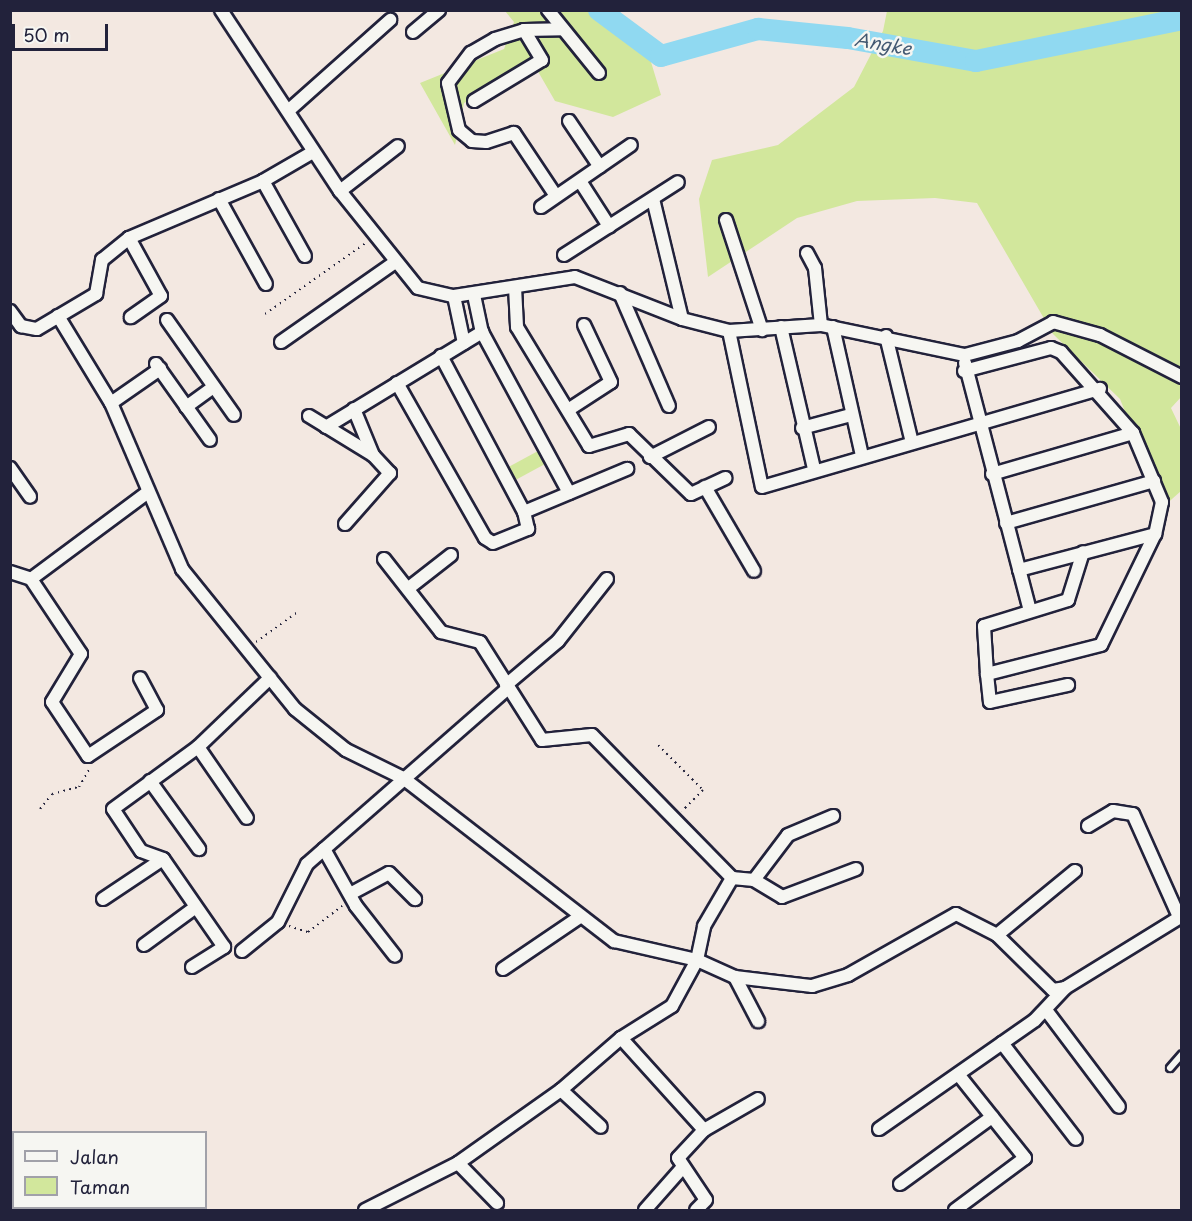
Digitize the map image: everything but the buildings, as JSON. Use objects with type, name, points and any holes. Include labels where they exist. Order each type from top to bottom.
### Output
[{"type":"street","points":[[221,10],[340,191],[394,263],[418,288],[454,296],[474,295],[575,277],[682,319],[729,331],[827,326],[886,336],[965,356],[1018,341],[1053,322],[1100,335],[1182,377]]},
{"type":"street","points":[[413,32],[439,10]]},
{"type":"street","points":[[548,10],[599,73]]},
{"type":"street","points":[[288,111],[390,20]]},
{"type":"street","points":[[556,196],[514,133],[472,141],[459,130],[450,108],[448,83],[457,68],[495,39],[524,30],[563,29]]},
{"type":"street","points":[[474,101],[542,60],[524,30]]},
{"type":"street","points":[[569,121],[600,167]]},
{"type":"street","points":[[340,191],[398,146]]},
{"type":"street","points":[[541,207],[631,146]]},
{"type":"street","points":[[10,311],[26,330],[58,316],[96,294],[102,260],[129,238],[263,181],[313,152]]},
{"type":"street","points":[[263,181],[304,256]]},
{"type":"street","points":[[580,181],[609,226]]},
{"type":"street","points":[[564,255],[678,182]]},
{"type":"street","points":[[219,199],[266,284]]},
{"type":"street","points":[[653,199],[682,319]]},
{"type":"street","points":[[726,220],[762,330]]},
{"type":"street","points":[[129,238],[161,296],[131,317]]},
{"type":"street","points":[[807,253],[815,268],[827,326],[862,456]]},
{"type":"street","points":[[281,342],[394,263]]},
{"type":"street","points":[[515,287],[517,327],[589,446],[627,433],[690,494],[726,478]]},
{"type":"street","points":[[620,293],[669,406]]},
{"type":"street","points":[[474,295],[482,332],[569,493]]},
{"type":"street","points":[[454,296],[464,343]]},
{"type":"street","points":[[58,316],[111,404],[147,493],[191,583],[249,648],[270,678],[318,730],[403,778],[581,916],[628,947],[697,960],[735,977],[801,987],[824,984],[956,914],[997,934],[1041,983],[1065,988]]},
{"type":"street","points":[[167,320],[234,414]]},
{"type":"street","points":[[568,410],[611,382],[584,325]]},
{"type":"street","points":[[781,327],[802,428],[814,469]]},
{"type":"street","points":[[729,331],[762,487],[814,469],[1100,390]]},
{"type":"street","points":[[326,428],[482,332]]},
{"type":"street","points":[[886,336],[912,443]]},
{"type":"street","points":[[964,371],[1054,348],[1100,390],[1133,433],[1162,502],[1155,534],[1101,645],[987,674]]},
{"type":"street","points":[[398,383],[488,542],[528,529],[524,512],[441,356]]},
{"type":"street","points":[[965,356],[964,371],[1030,611]]},
{"type":"street","points":[[111,404],[158,366],[210,440]]},
{"type":"street","points":[[186,406],[214,387]]},
{"type":"street","points":[[345,524],[389,477],[373,455],[354,409]]},
{"type":"street","points":[[802,428],[850,415]]},
{"type":"street","points":[[309,416],[373,455]]},
{"type":"street","points":[[650,457],[709,427]]},
{"type":"street","points":[[992,474],[1133,433]]},
{"type":"street","points":[[10,468],[30,497]]},
{"type":"street","points":[[524,512],[627,469]]},
{"type":"street","points":[[1006,523],[1154,481]]},
{"type":"street","points":[[705,487],[754,570]]},
{"type":"street","points":[[31,579],[147,493]]},
{"type":"street","points":[[1019,570],[1155,534]]},
{"type":"street","points":[[1068,685],[990,702],[984,626],[1068,600],[1083,552]]},
{"type":"street","points":[[410,586],[452,555]]},
{"type":"street","points":[[384,559],[410,586],[441,632],[480,642],[542,740],[592,735],[671,820],[732,878],[754,880],[782,897],[856,869]]},
{"type":"street","points":[[10,572],[31,579],[81,654],[52,702],[90,756],[157,710],[140,678]]},
{"type":"street","points":[[242,951],[278,922],[300,873],[558,641],[607,579]]},
{"type":"street","points":[[192,967],[224,947],[163,859],[141,852],[113,813],[116,805],[198,747],[270,678]]},
{"type":"street","points":[[198,747],[247,818]]},
{"type":"street","points":[[150,781],[199,849]]},
{"type":"street","points":[[879,1129],[1046,1010],[1065,988],[1180,916],[1133,814],[1113,811],[1088,826]]},
{"type":"street","points":[[754,880],[788,835],[833,816]]},
{"type":"street","points":[[324,849],[351,896],[395,956]]},
{"type":"street","points":[[103,899],[163,859]]},
{"type":"street","points":[[997,934],[1075,871]]},
{"type":"street","points":[[351,896],[388,873],[414,899]]},
{"type":"street","points":[[365,1210],[458,1163],[561,1090],[621,1038],[672,1006],[697,960],[704,926],[732,878]]},
{"type":"street","points":[[144,945],[196,907]]},
{"type":"street","points":[[502,969],[581,916]]},
{"type":"street","points":[[735,977],[758,1021]]},
{"type":"street","points":[[1046,1010],[1119,1107]]},
{"type":"street","points":[[621,1038],[704,1130]]},
{"type":"street","points":[[1002,1043],[1076,1139]]},
{"type":"street","points":[[955,1210],[1025,1158],[958,1074]]},
{"type":"street","points":[[561,1090],[601,1127]]},
{"type":"street","points":[[696,1210],[706,1200],[683,1167],[679,1155],[704,1130],[758,1100]]},
{"type":"street","points":[[900,1184],[992,1117]]},
{"type":"street","points":[[458,1163],[497,1203]]},
{"type":"street","points":[[645,1210],[683,1167]]},
{"type":"lane","points":[[1170,1068],[1182,1054]]},
{"type":"path","points":[[265,314],[374,237]]},
{"type":"path","points":[[249,648],[299,611]]},
{"type":"path","points":[[658,745],[703,790],[671,820]]},
{"type":"path","points":[[40,809],[52,794],[85,782],[90,756]]},
{"type":"path","points":[[278,922],[308,932],[351,896]]},
{"type":"green space","points":[[505,11],[619,11],[648,52],[661,95],[613,117],[555,101],[536,68],[464,103],[455,145],[420,83],[504,49],[514,22]]},
{"type":"green space","points":[[887,11],[1181,11],[1182,396],[1171,408],[1181,429],[1181,491],[1163,507],[1120,399],[1053,334],[977,203],[935,198],[857,201],[797,218],[708,277],[699,199],[712,160],[778,145],[854,87],[883,31]]},
{"type":"green space","points":[[538,451],[545,464],[510,483],[503,470]]},
{"type":"waterway","name":"Angke","points":[[599,10],[661,56],[758,29],[848,38],[976,61],[1182,19]]}]
